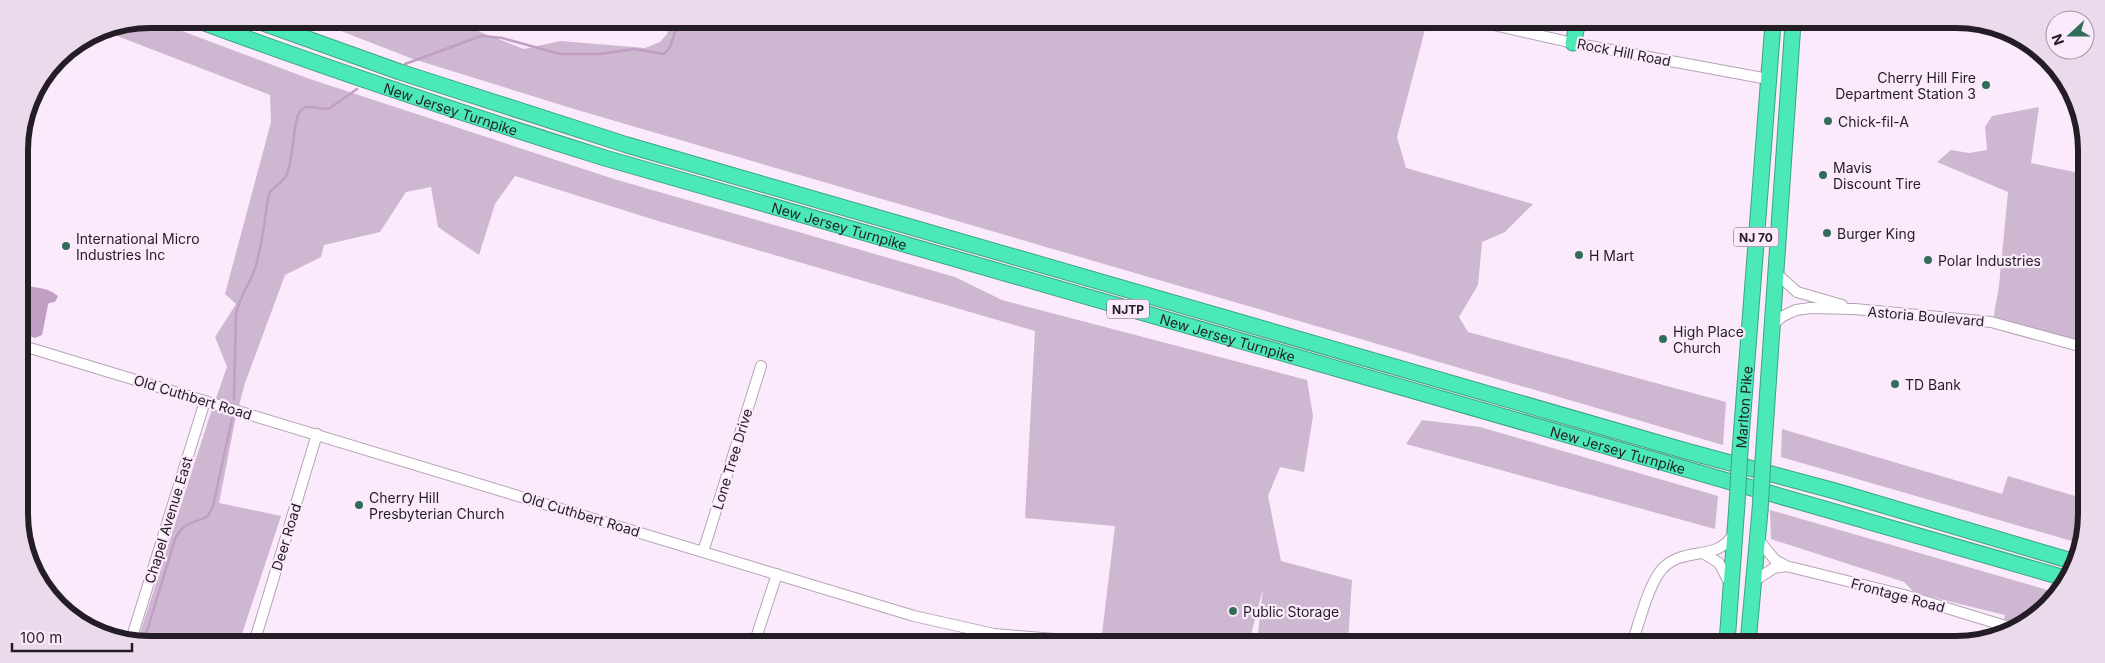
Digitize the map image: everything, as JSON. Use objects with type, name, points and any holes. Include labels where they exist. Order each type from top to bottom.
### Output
[{"type":"highway","name":"New Jersey Turnpike","points":[[218,28],[314,64],[436,105],[615,161],[2060,577]]},
{"type":"highway","name":"New Jersey Turnpike","points":[[277,28],[400,72],[627,145],[1686,451],[1836,491],[2068,560]]},
{"type":"highway","points":[[1573,43],[1577,28]]},
{"type":"highway","name":"Marlton Pike","points":[[1728,635],[1773,28]]},
{"type":"highway","name":"Marlton Pike","points":[[1750,635],[1793,28]]},
{"type":"street","name":"Rock Hill Road","points":[[1507,28],[1573,43],[1768,79]]},
{"type":"street","name":"Astoria Boulevard","points":[[1776,273],[1797,292],[1855,309]]},
{"type":"street","name":"Astoria Boulevard","points":[[1772,325],[1783,316],[1796,310],[1810,308],[1855,309],[1991,322],[2078,346]]},
{"type":"street","name":"Old Cuthbert Road","points":[[28,347],[914,616],[970,630],[1012,636]]},
{"type":"street","name":"Lone Tree Drive","points":[[703,552],[761,366]]},
{"type":"street","name":"Chapel Avenue East","points":[[133,634],[205,401]]},
{"type":"street","name":"Deer Road","points":[[256,636],[317,434]]},
{"type":"street","points":[[1635,635],[1655,578],[1663,568],[1678,557],[1690,553],[1713,552],[1731,538],[1735,528]]},
{"type":"street","name":"Frontage Road","points":[[1757,538],[1775,560],[1786,566],[1904,595],[2003,625]]},
{"type":"street","points":[[1702,553],[1711,557],[1722,566],[1728,578],[1731,591]]},
{"type":"street","points":[[1754,581],[1774,568],[1786,566]]},
{"type":"street","points":[[757,636],[777,574]]},
{"type":"shaded area","points":[[174,28],[310,79],[614,179],[955,277],[1002,300],[1307,380],[1313,416],[1304,472],[1280,467],[1268,496],[1281,561],[1352,580],[1348,635],[1258,635],[1263,589],[1251,635],[1102,635],[1115,526],[1025,518],[1035,331],[658,221],[515,176],[495,204],[479,255],[438,227],[431,187],[406,192],[380,232],[324,245],[321,257],[285,275],[245,383],[235,421],[219,503],[281,516],[241,636],[139,635],[227,367],[215,337],[236,304],[225,294],[271,122],[270,95],[111,34],[133,29]]},
{"type":"shaded area","points":[[333,28],[470,28],[524,49],[560,41],[645,48],[660,42],[669,28],[1425,28],[1397,137],[1406,168],[1533,204],[1505,232],[1482,242],[1478,285],[1459,317],[1468,332],[1726,402],[1723,445],[574,109],[413,59]]},
{"type":"shaded area","points":[[2039,107],[2031,163],[2078,173],[2078,342],[1993,320],[1999,286],[2008,192],[1937,162],[1951,150],[1969,153],[1987,150],[1985,127],[1992,116]]},
{"type":"shaded area","points":[[28,286],[44,289],[58,296],[55,302],[48,305],[42,335],[35,338],[28,335]]},
{"type":"shaded area","points":[[1422,420],[1480,427],[1718,496],[1715,529],[1406,444]]},
{"type":"shaded area","points":[[1782,429],[2002,494],[2008,476],[2078,497],[2078,514],[2074,542],[1781,457]]},
{"type":"shaded area","points":[[1770,510],[2050,591],[2023,615],[2002,626],[2005,615],[1915,593],[1904,582],[1771,539]]},
{"type":"waterway","points":[[405,64],[481,36],[502,38],[560,54],[600,54],[634,49],[664,54],[670,47],[676,28]]},
{"type":"waterway","points":[[234,399],[236,314],[257,262],[269,194],[287,174],[298,115],[301,110],[308,107],[330,108],[357,89]]},
{"type":"waterway","points":[[145,636],[175,539],[186,526],[208,516],[213,506],[232,419]]},
{"type":"place","name":"Cherry Hill Fire Department Station 3","points":[[1986,85]]},
{"type":"place","name":"Chick-fil-A","points":[[1828,121]]},
{"type":"place","name":"Mavis Discount Tire","points":[[1823,175]]},
{"type":"place","name":"Burger King","points":[[1827,233]]},
{"type":"place","name":"International Micro Industries Inc","points":[[66,246]]},
{"type":"place","name":"H Mart","points":[[1579,255]]},
{"type":"place","name":"Polar Industries","points":[[1928,260]]},
{"type":"place","name":"High Place Church","points":[[1663,339]]},
{"type":"place","name":"TD Bank","points":[[1895,384]]},
{"type":"place","name":"Cherry Hill Presbyterian Church","points":[[359,505]]},
{"type":"place","name":"Public Storage","points":[[1233,611]]}]
